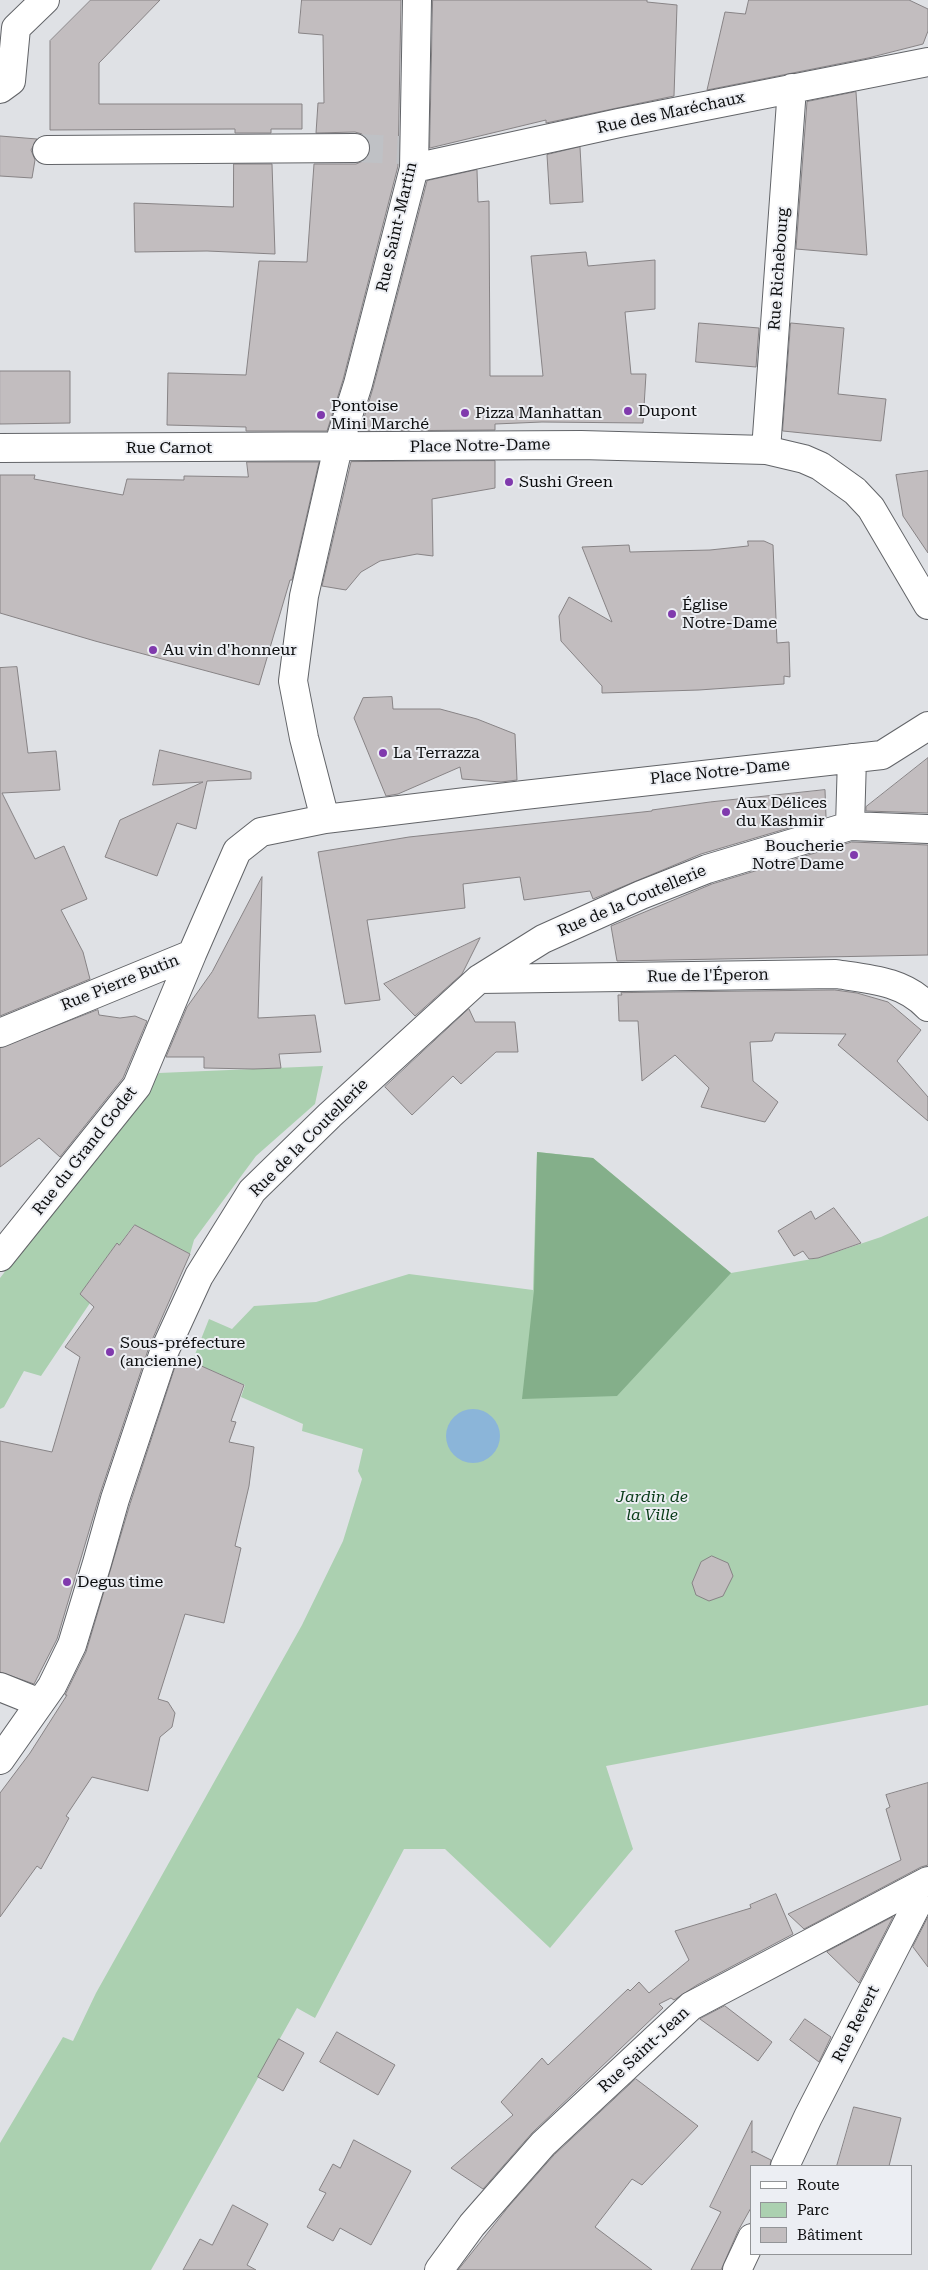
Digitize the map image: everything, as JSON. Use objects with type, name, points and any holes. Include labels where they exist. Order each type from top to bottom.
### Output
[{"type":"street","points":[[0,89],[11,81],[16,28],[45,0]]},
{"type":"street","name":"Rue Saint-Martin","points":[[338,447],[358,384],[410,156],[417,0]]},
{"type":"street","name":"Rue des Maréchaux","points":[[410,156],[618,123],[928,62]]},
{"type":"street","name":"Rue Richebourg","points":[[766,450],[792,88]]},
{"type":"street","points":[[47,150],[355,148]]},
{"type":"street","name":"Place Notre-Dame","points":[[338,447],[581,445],[766,450],[804,459],[820,466],[855,491],[871,508],[928,605]]},
{"type":"street","points":[[325,819],[304,738],[293,681],[304,596],[338,447]]},
{"type":"street","name":"Rue Carnot","points":[[0,448],[338,447]]},
{"type":"street","name":"Place Notre-Dame","points":[[237,851],[262,832],[325,819],[882,755],[928,726]]},
{"type":"street","points":[[850,826],[852,758]]},
{"type":"street","name":"Rue de la Coutellerie","points":[[0,1760],[52,1686],[72,1645],[98,1564],[115,1499],[161,1361],[199,1276],[252,1191],[330,1115],[479,979],[543,939],[641,895],[707,869],[850,826],[928,829]]},
{"type":"street","name":"Rue Pierre Butin","points":[[0,1032],[192,954],[237,851]]},
{"type":"street","name":"Rue du Grand Godet","points":[[0,1257],[137,1086],[192,954]]},
{"type":"street","name":"Rue de l'Éperon","points":[[479,979],[836,974],[880,981],[904,988],[928,1007]]},
{"type":"street","points":[[0,1687],[40,1703]]},
{"type":"street","name":"Rue Revert","points":[[785,2165],[928,1882]]},
{"type":"street","name":"Rue Saint-Jean","points":[[438,2270],[472,2225],[543,2144],[691,2006],[928,1882]]},
{"type":"street","points":[[737,2270],[750,2242]]},
{"type":"green space","points":[[323,1066],[315,1104],[256,1156],[194,1240],[190,1254],[134,1225],[119,1245],[117,1243],[80,1294],[90,1303],[41,1376],[24,1371],[4,1407],[0,1409],[0,1278],[159,1073]]},
{"type":"green space","name":"Jardin de la Ville","points":[[537,1152],[593,1158],[731,1273],[818,1258],[881,1237],[928,1216],[928,1705],[606,1766],[633,1849],[550,1948],[445,1849],[404,1849],[315,2018],[297,2008],[151,2270],[0,2270],[0,2143],[63,2037],[73,2041],[96,1993],[302,1625],[343,1541],[362,1479],[358,1471],[363,1449],[302,1431],[303,1424],[241,1397],[245,1385],[192,1362],[209,1319],[232,1329],[254,1306],[316,1302],[409,1274],[533,1290]]},
{"type":"green space","points":[[537,1152],[593,1158],[731,1273],[617,1396],[522,1399],[534,1290]]},
{"type":"water","points":[[473,1409],[483,1411],[492,1417],[498,1426],[500,1436],[498,1446],[492,1455],[483,1461],[473,1463],[463,1461],[454,1455],[448,1446],[446,1436],[448,1426],[454,1417],[463,1411]]},
{"type":"building","points":[[91,0],[160,0],[99,63],[99,104],[302,104],[302,129],[271,129],[271,133],[235,133],[235,129],[50,130],[50,41]]},
{"type":"building","points":[[302,0],[401,0],[398,166],[343,380],[327,431],[246,431],[246,427],[167,425],[168,373],[246,375],[259,261],[307,262],[314,164],[356,164],[363,161],[369,155],[371,147],[369,141],[362,134],[355,132],[316,133],[318,103],[324,103],[323,35],[299,33]]},
{"type":"building","points":[[433,0],[647,0],[647,2],[677,5],[674,96],[546,123],[546,120],[430,148]]},
{"type":"building","points":[[749,0],[909,0],[928,9],[928,31],[923,44],[868,58],[707,90],[725,12],[745,14]]},
{"type":"building","points":[[856,92],[867,255],[796,249],[807,102]]},
{"type":"building","points":[[0,136],[37,139],[31,150],[35,160],[32,178],[0,176]]},
{"type":"building","points":[[580,147],[583,202],[550,204],[547,155]]},
{"type":"building","points":[[234,164],[272,164],[275,254],[207,251],[135,252],[134,203],[233,207]]},
{"type":"building","points":[[477,170],[478,202],[489,201],[490,376],[543,376],[531,256],[586,252],[588,266],[655,260],[655,309],[625,312],[631,374],[646,374],[643,423],[542,422],[495,424],[495,430],[360,431],[427,181]]},
{"type":"building","points":[[699,323],[759,328],[756,367],[696,362]]},
{"type":"building","points":[[791,323],[844,328],[838,394],[886,399],[881,441],[783,431]]},
{"type":"building","points":[[0,371],[70,371],[70,423],[0,424]]},
{"type":"building","points":[[495,461],[495,488],[432,499],[433,556],[417,554],[380,561],[361,572],[346,590],[322,586],[351,462]]},
{"type":"building","points":[[247,462],[319,462],[292,580],[290,580],[259,685],[95,641],[0,613],[0,475],[35,475],[34,479],[123,495],[127,479],[184,480],[184,476],[248,477]]},
{"type":"building","points":[[928,471],[928,553],[903,516],[896,475]]},
{"type":"building","name":"Église Notre-Dame","points":[[748,541],[764,541],[773,545],[777,643],[789,642],[790,677],[784,676],[784,684],[699,690],[602,693],[602,686],[561,641],[559,616],[569,597],[612,622],[582,547],[629,545],[630,552],[710,550],[748,546]]},
{"type":"building","points":[[17,667],[28,753],[56,751],[60,790],[2,793],[35,859],[64,846],[87,899],[61,910],[83,952],[90,979],[0,1016],[0,668]]},
{"type":"building","points":[[392,697],[393,709],[440,709],[477,719],[515,734],[517,780],[501,782],[462,779],[460,767],[398,794],[386,796],[354,718],[363,698]]},
{"type":"building","points":[[160,750],[251,772],[251,779],[207,781],[196,829],[177,823],[157,876],[105,857],[120,820],[203,782],[153,785]]},
{"type":"building","points":[[928,758],[928,813],[866,811],[866,807]]},
{"type":"building","points":[[825,790],[826,817],[701,854],[593,899],[590,891],[524,900],[520,877],[463,884],[465,908],[367,920],[380,1000],[345,1004],[318,852],[409,837]]},
{"type":"building","points":[[852,842],[928,845],[928,955],[617,961],[611,926],[712,884]]},
{"type":"building","points":[[262,877],[258,1018],[315,1015],[321,1052],[279,1054],[281,1068],[253,1069],[204,1068],[204,1057],[166,1057],[187,1007],[212,972]]},
{"type":"building","points":[[480,938],[462,974],[415,1016],[384,984]]},
{"type":"building","points":[[835,990],[857,993],[888,1002],[921,1030],[897,1061],[928,1097],[928,1121],[838,1045],[846,1034],[775,1033],[772,1041],[750,1042],[753,1081],[778,1102],[765,1122],[701,1107],[709,1088],[675,1055],[642,1081],[638,1021],[619,1021],[618,995],[622,995],[621,993]]},
{"type":"building","points":[[469,1009],[475,1022],[515,1022],[518,1052],[496,1052],[461,1084],[453,1076],[412,1115],[385,1087]]},
{"type":"building","points":[[98,1010],[99,1015],[120,1018],[135,1016],[147,1021],[123,1078],[60,1157],[39,1138],[0,1167],[0,1048]]},
{"type":"building","points":[[834,1208],[861,1243],[818,1258],[809,1259],[803,1251],[794,1256],[778,1231],[811,1211],[815,1219]]},
{"type":"building","points":[[135,1225],[190,1254],[149,1347],[100,1494],[57,1639],[34,1684],[0,1672],[0,1441],[52,1452],[80,1357],[65,1347],[94,1307],[80,1294],[117,1243],[119,1245]]},
{"type":"building","points":[[179,1356],[244,1385],[231,1421],[236,1422],[229,1442],[254,1447],[249,1486],[235,1546],[241,1548],[224,1623],[185,1614],[158,1699],[168,1702],[175,1713],[172,1727],[160,1737],[148,1791],[92,1777],[66,1816],[69,1818],[41,1869],[37,1866],[0,1917],[0,1793],[30,1753],[67,1695],[65,1695],[86,1652],[130,1504]]},
{"type":"building","points":[[712,1556],[728,1563],[733,1576],[723,1596],[709,1601],[696,1595],[692,1583],[701,1562]]},
{"type":"building","points":[[928,1783],[928,1865],[804,1929],[788,1914],[901,1860],[886,1809],[890,1807],[886,1795]]},
{"type":"building","points":[[776,1894],[793,1934],[697,1985],[674,2000],[671,1998],[659,2004],[663,2008],[532,2133],[483,2189],[451,2168],[513,2115],[501,2102],[542,2058],[548,2065],[628,1989],[630,1991],[639,1982],[649,1993],[689,1960],[675,1931],[751,1908],[750,1905]]},
{"type":"building","points":[[893,1917],[859,1983],[827,1952]]},
{"type":"building","points":[[928,1917],[928,1967],[913,1947]]},
{"type":"building","points":[[725,2006],[772,2042],[758,2061],[700,2019]]},
{"type":"building","points":[[805,2019],[831,2037],[819,2062],[790,2040]]},
{"type":"building","points":[[337,2032],[395,2065],[378,2095],[320,2062]]},
{"type":"building","points":[[279,2039],[304,2053],[283,2091],[258,2077]]},
{"type":"building","points":[[636,2079],[698,2126],[642,2185],[632,2179],[595,2227],[652,2270],[458,2270],[509,2206],[554,2155]]},
{"type":"building","points":[[854,2107],[901,2118],[889,2165],[837,2165]]},
{"type":"building","points":[[752,2121],[752,2153],[753,2151],[771,2160],[770,2165],[750,2165],[750,2210],[738,2231],[721,2270],[691,2270],[721,2212],[710,2207]]},
{"type":"building","points":[[354,2140],[411,2171],[371,2245],[340,2228],[333,2241],[307,2227],[326,2193],[319,2190],[333,2164],[340,2168]]},
{"type":"building","points":[[233,2205],[268,2224],[247,2265],[256,2270],[183,2270],[200,2239],[212,2245]]},
{"type":"tunnel","points":[[355,148],[400,150]]},
{"type":"place","name":"Dupont","points":[[628,411]]},
{"type":"place","name":"Pizza Manhattan","points":[[465,413]]},
{"type":"place","name":"Pontoise Mini Marché","points":[[321,415]]},
{"type":"place","name":"Sushi Green","points":[[509,482]]},
{"type":"place","name":"Église Notre-Dame","points":[[672,614]]},
{"type":"place","name":"Au vin d'honneur","points":[[153,650]]},
{"type":"place","name":"La Terrazza","points":[[383,753]]},
{"type":"place","name":"Aux Délices du Kashmir","points":[[726,812]]},
{"type":"place","name":"Boucherie Notre Dame","points":[[854,855]]},
{"type":"place","name":"Sous-préfecture (ancienne)","points":[[110,1352]]},
{"type":"place","name":"Degus time","points":[[67,1582]]}]
